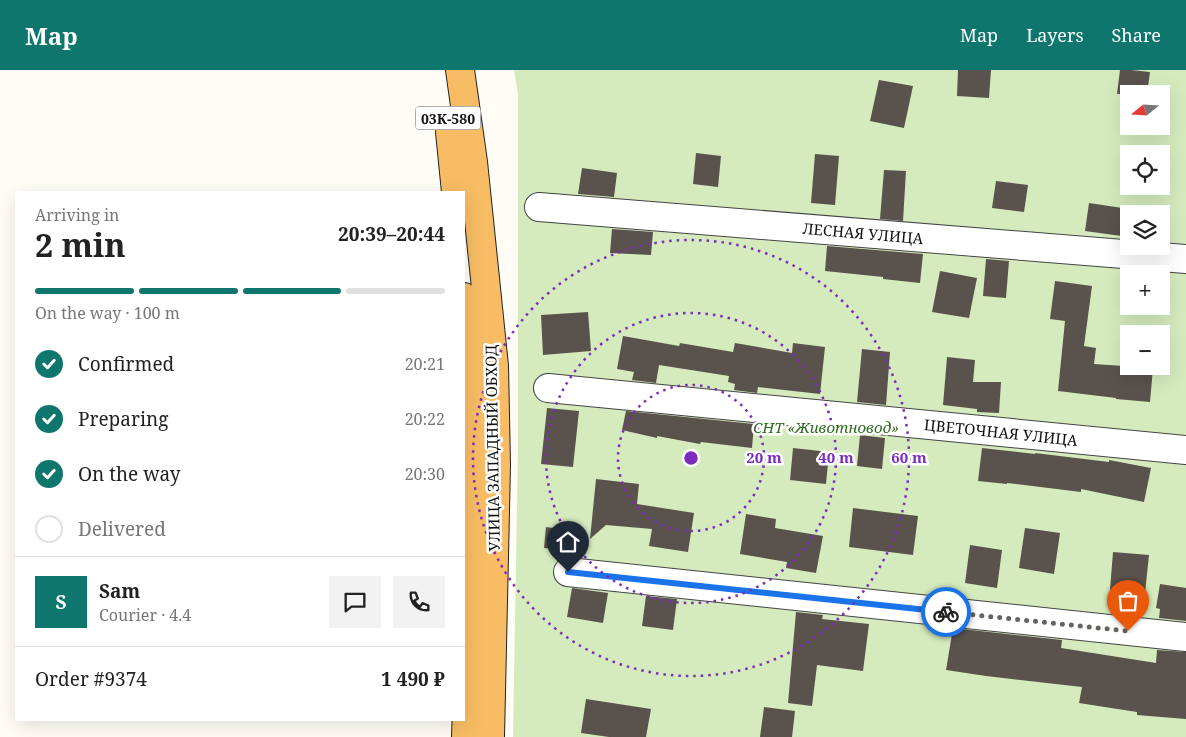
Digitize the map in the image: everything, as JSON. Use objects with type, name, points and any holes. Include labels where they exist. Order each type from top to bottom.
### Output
[{"type":"highway","name":"03К-580","points":[[442,70],[456,191]]},
{"type":"highway","name":"УЛИЦА ЗАПАДНЫЙ ОБХОД","points":[[460,70],[473,162],[494,366],[496,465],[490,737]]},
{"type":"highway","name":"УЛИЦА ЗАПАДНЫЙ ОБХОД","points":[[465,311],[473,421],[472,548],[466,737]]},
{"type":"street","name":"ЛЕСНАЯ УЛИЦА","points":[[539,207],[1186,259]]},
{"type":"street","name":"ЦВЕТОЧНАЯ УЛИЦА","points":[[548,388],[1186,450]]},
{"type":"street","points":[[568,572],[1186,637]]},
{"type":"green space","name":"СНТ «Животновод»","points":[[514,70],[1186,70],[1186,737],[513,737],[518,447],[518,94]]},
{"type":"building","points":[[958,70],[991,70],[989,98],[957,96]]},
{"type":"building","points":[[1120,70],[1150,72],[1148,85],[1120,85],[1120,94],[1117,94]]},
{"type":"building","points":[[879,80],[913,86],[904,128],[870,121]]},
{"type":"building","points":[[696,153],[721,156],[718,187],[693,184]]},
{"type":"building","points":[[815,154],[839,156],[835,205],[811,203]]},
{"type":"building","points":[[582,168],[617,173],[614,197],[578,194]]},
{"type":"building","points":[[884,170],[906,171],[903,221],[880,219]]},
{"type":"building","points":[[996,181],[1028,185],[1024,212],[992,208]]},
{"type":"building","points":[[1089,203],[1120,208],[1120,236],[1085,231]]},
{"type":"building","points":[[612,229],[653,232],[651,255],[610,253]]},
{"type":"building","points":[[827,246],[923,254],[920,283],[825,271]]},
{"type":"building","points":[[986,259],[1009,261],[1006,298],[983,296]]},
{"type":"building","points":[[940,271],[977,278],[969,318],[932,312]]},
{"type":"building","points":[[1055,281],[1092,286],[1084,346],[1096,348],[1094,364],[1120,366],[1120,375],[1152,375],[1150,402],[1058,391],[1065,321],[1050,319]]},
{"type":"building","points":[[588,312],[591,351],[543,355],[541,315]]},
{"type":"building","points":[[623,336],[679,346],[680,343],[733,352],[735,343],[792,353],[793,343],[825,347],[820,394],[758,387],[757,393],[734,390],[735,384],[728,382],[729,376],[659,365],[656,383],[632,380],[634,372],[617,369]]},
{"type":"building","points":[[862,349],[890,352],[886,405],[857,402]]},
{"type":"building","points":[[947,357],[975,360],[973,382],[1001,382],[999,413],[977,412],[977,409],[943,405]]},
{"type":"building","points":[[547,408],[579,411],[573,467],[541,464]]},
{"type":"building","points":[[626,411],[754,424],[752,448],[701,442],[700,444],[657,436],[657,438],[622,430]]},
{"type":"building","points":[[860,435],[885,438],[882,469],[857,466]]},
{"type":"building","points":[[793,448],[829,452],[826,484],[790,480]]},
{"type":"building","points":[[982,448],[1109,462],[1109,460],[1151,468],[1144,502],[1081,489],[1081,492],[978,481]]},
{"type":"building","points":[[596,479],[639,484],[637,504],[694,513],[688,552],[649,546],[652,529],[606,525],[590,539]]},
{"type":"building","points":[[853,508],[918,516],[913,555],[849,547]]},
{"type":"building","points":[[746,514],[776,519],[775,528],[823,536],[816,573],[786,568],[787,562],[740,554]]},
{"type":"building","points":[[546,527],[587,533],[584,553],[544,548]]},
{"type":"building","points":[[1025,528],[1060,533],[1054,574],[1019,568]]},
{"type":"building","points":[[970,545],[1002,550],[997,588],[965,583]]},
{"type":"building","points":[[1113,552],[1149,555],[1145,593],[1110,590]]},
{"type":"building","points":[[1160,584],[1186,588],[1186,621],[1159,618],[1160,609],[1156,608]]},
{"type":"building","points":[[572,588],[608,593],[603,623],[567,617]]},
{"type":"building","points":[[646,596],[677,599],[673,630],[642,626]]},
{"type":"building","points":[[796,612],[823,615],[822,619],[869,624],[863,671],[817,665],[812,706],[788,703]]},
{"type":"building","points":[[953,628],[1062,640],[1061,648],[1156,663],[1157,650],[1186,652],[1186,719],[1137,715],[1137,712],[1079,703],[1082,687],[946,670]]},
{"type":"building","points":[[586,699],[651,709],[646,737],[609,737],[581,733]]},
{"type":"building","points":[[764,707],[795,711],[792,737],[760,737]]},
{"type":"way so far","points":[[946,612],[1128,631]]},
{"type":"route","points":[[568,572],[946,612]]}]
